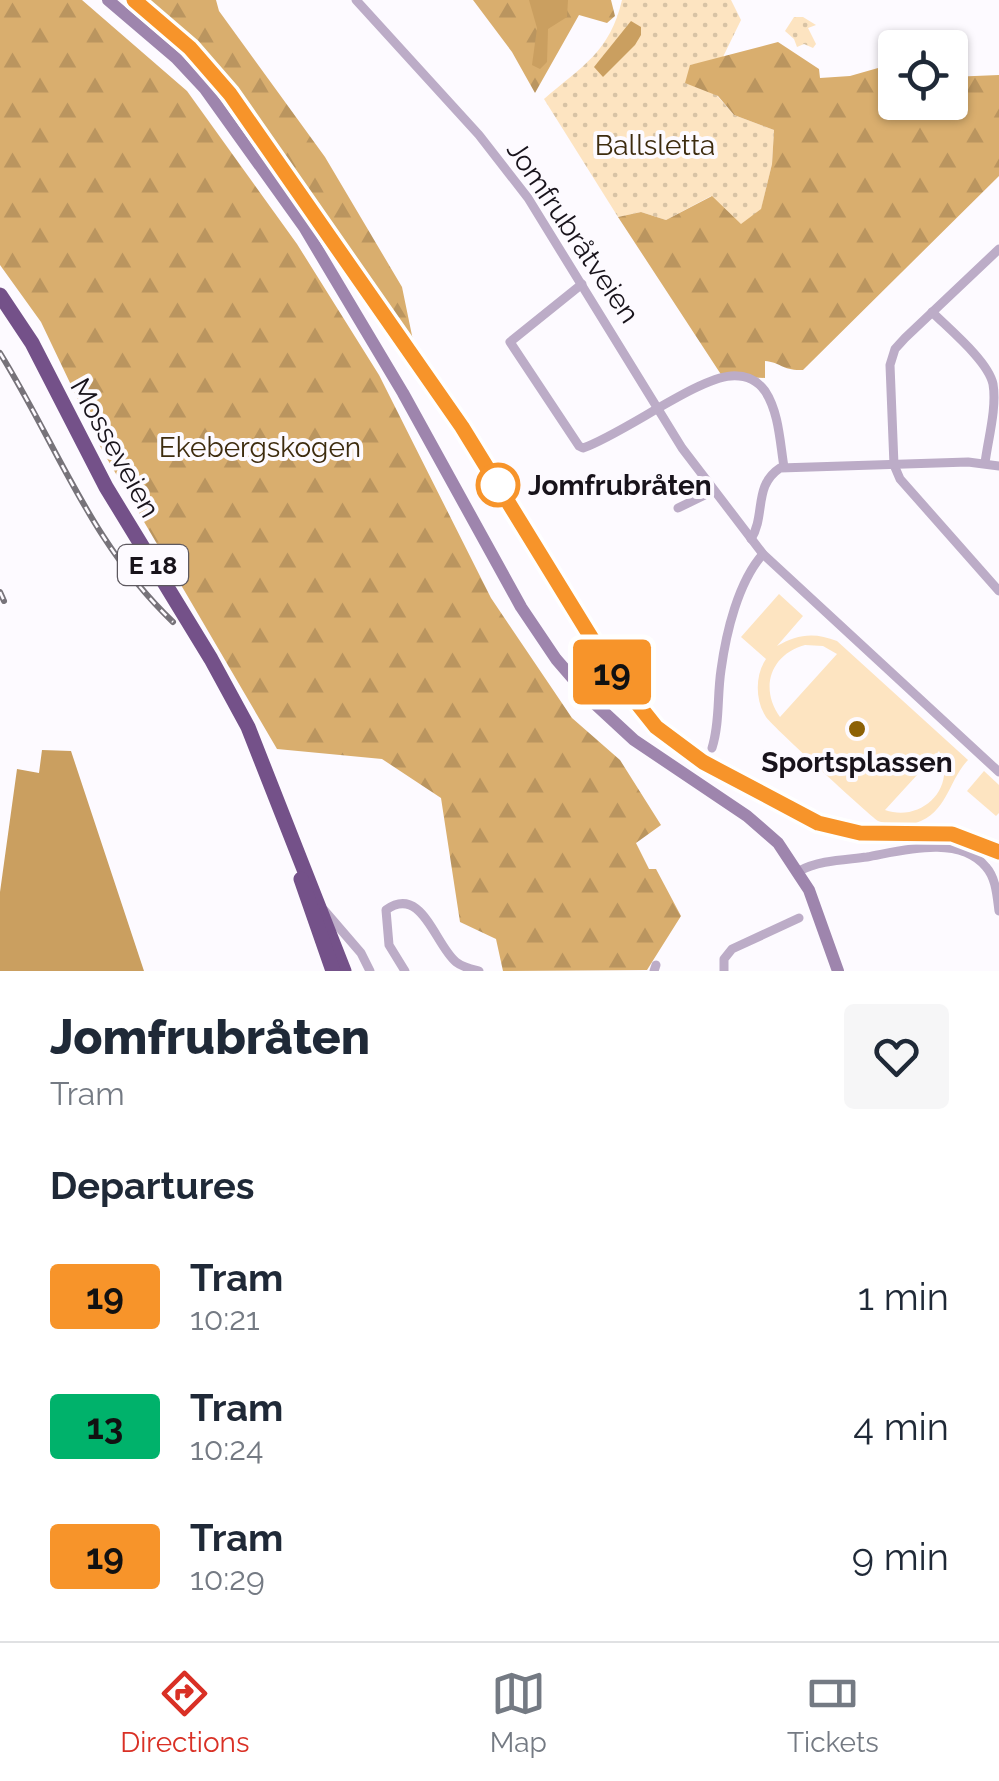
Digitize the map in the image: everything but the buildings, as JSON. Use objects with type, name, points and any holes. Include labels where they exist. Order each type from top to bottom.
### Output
[{"type":"highway","name":"Mosseveien","points":[[0,295],[32,343],[106,488],[234,699],[261,755],[344,971]]},
{"type":"highway","name":"Mosseveien","points":[[294,840],[308,905],[333,971]]},
{"type":"main road","points":[[108,0],[206,89],[310,236],[514,595],[556,660],[617,726],[755,822],[778,843],[799,871],[818,909],[838,971]]},
{"type":"street","name":"Jomfrubråtveien","points":[[356,0],[493,151],[528,198],[659,410],[713,491],[763,554],[999,772]]},
{"type":"street","points":[[999,249],[891,356],[894,465],[911,493],[999,591]]},
{"type":"street","points":[[582,284],[510,342],[580,446],[607,438],[733,376],[755,380],[765,390],[772,405],[784,467]]},
{"type":"street","points":[[932,312],[976,357],[992,381],[984,463]]},
{"type":"street","points":[[751,539],[758,527],[764,483],[775,470],[784,467],[984,463],[999,466]]},
{"type":"street","points":[[678,508],[713,491]]},
{"type":"street","points":[[712,748],[727,642],[753,565],[763,554]]},
{"type":"street","points":[[799,871],[812,864],[916,849],[945,849],[986,866],[994,881],[999,911]]},
{"type":"street","name":"Mosseveien","points":[[319,904],[361,953],[370,970]]},
{"type":"street","points":[[404,971],[389,945],[386,910],[405,904],[416,908],[452,958],[479,971]]},
{"type":"street","points":[[724,971],[724,958],[732,949],[799,918]]},
{"type":"green space","name":"Ekebergskogen","points":[[0,0],[82,0],[187,91],[297,244],[379,375],[491,598],[572,718],[620,760],[661,825],[636,843],[649,869],[656,869],[681,916],[647,970],[503,971],[496,939],[460,922],[441,798],[382,759],[277,749],[102,450],[41,322],[0,265]]},
{"type":"green space","points":[[140,0],[216,0],[219,11],[325,157],[402,287],[416,355],[213,64]]},
{"type":"green space","points":[[473,0],[611,0],[615,16],[607,23],[579,15],[535,93],[512,52]]},
{"type":"green space","name":"Ballsletta","points":[[622,0],[731,0],[741,20],[722,59],[690,65],[734,115],[774,130],[772,164],[761,210],[741,225],[711,196],[666,220],[641,212],[618,217],[544,99],[602,45]]},
{"type":"green space","points":[[794,17],[803,17],[816,25],[808,28],[816,44],[813,48],[804,44],[797,47],[785,31]]},
{"type":"green space","points":[[778,42],[819,69],[820,78],[850,76],[878,68],[878,120],[968,120],[968,76],[999,75],[999,176],[803,370],[765,361],[765,378],[722,376],[618,217],[641,212],[666,220],[712,196],[741,224],[761,209],[772,164],[774,130],[734,115],[718,96],[685,83],[690,65]]},
{"type":"green space","points":[[779,594],[803,616],[777,646],[806,636],[837,641],[968,760],[935,811],[916,823],[892,824],[878,821],[858,804],[766,717],[758,688],[766,659],[741,637]],"holes":[[[805,645],[823,646],[837,654],[780,717],[770,695],[772,674],[784,656]],[[939,751],[944,777],[933,799],[912,811],[885,810]]]},
{"type":"green space","points":[[984,771],[999,785],[996,816],[967,791]]},
{"type":"shaded area","points":[[529,0],[568,0],[567,17],[548,29],[547,62],[540,69],[532,65],[537,28]]},
{"type":"shaded area","points":[[631,21],[641,27],[641,35],[603,77],[594,67]]},
{"type":"shaded area","points":[[42,750],[71,751],[144,971],[0,971],[0,892],[17,769],[39,773]]},
{"type":"tram line","points":[[125,0],[186,52],[226,97],[457,430],[614,686],[652,731],[700,768],[817,829],[859,838],[951,839],[999,859]]},
{"type":"tram line","name":"19","points":[[134,0],[190,48],[230,94],[462,427],[613,673],[656,727],[703,762],[818,823],[860,833],[952,834],[999,852]]},
{"type":"railway","points":[[0,353],[98,527],[144,592],[173,622]]},
{"type":"railway","points":[[0,592],[4,601]]},
{"type":"place","name":"Jomfrubråten","points":[[498,485]]},
{"type":"place","name":"Sportsplassen","points":[[857,729]]}]
